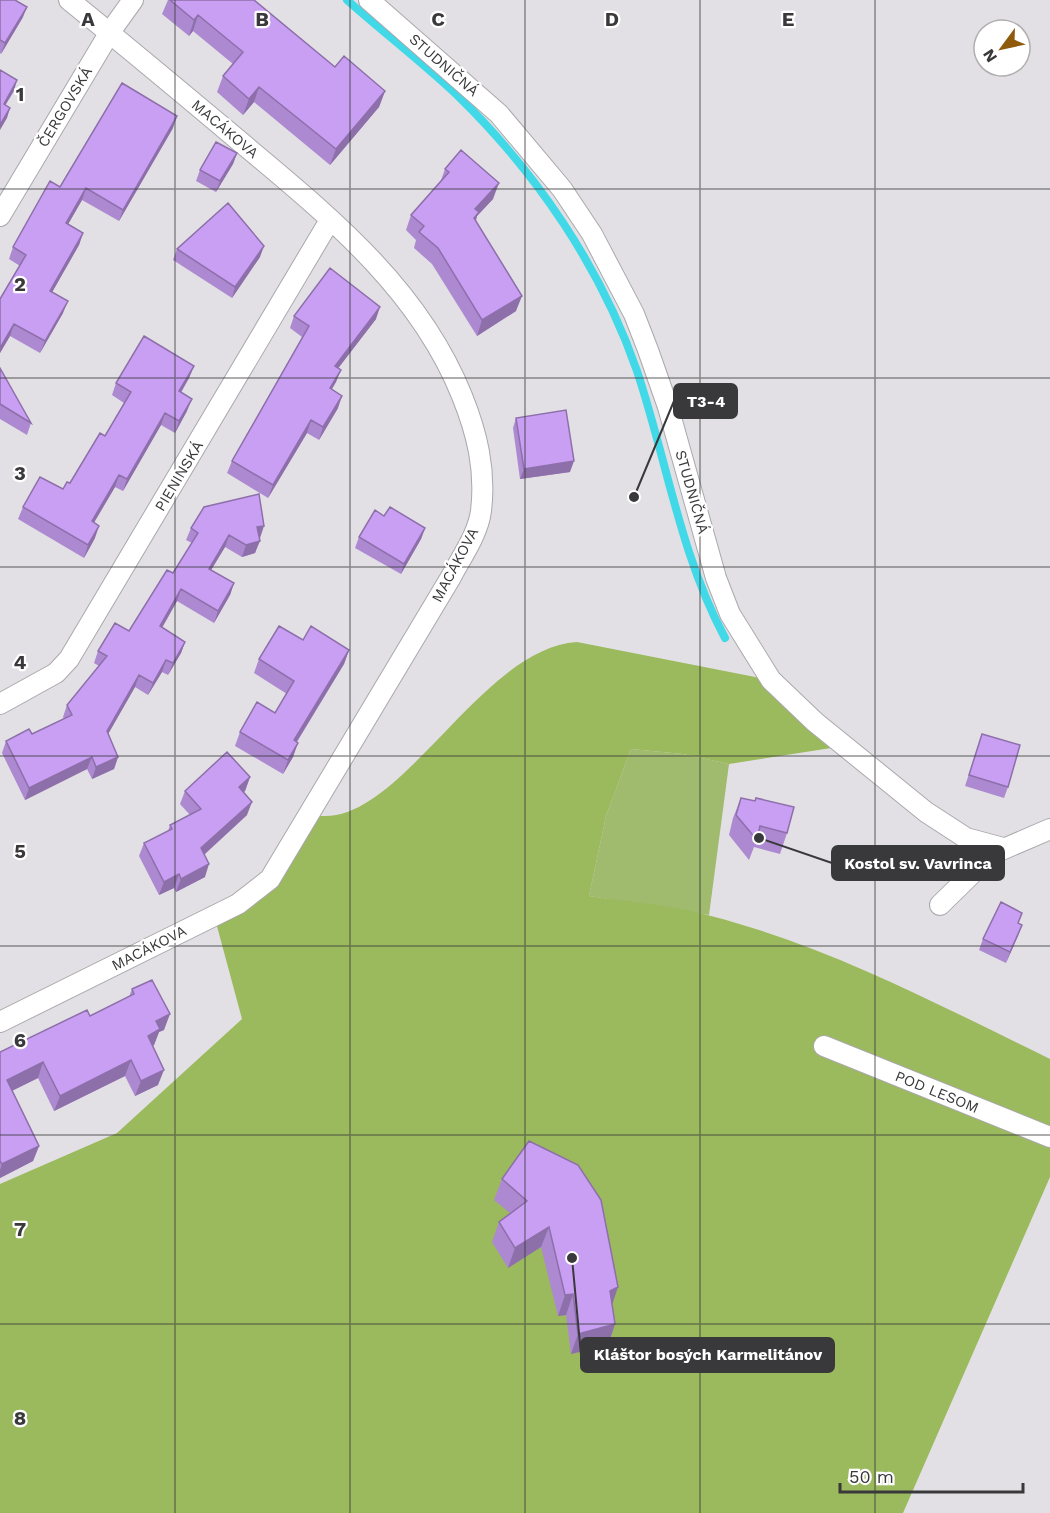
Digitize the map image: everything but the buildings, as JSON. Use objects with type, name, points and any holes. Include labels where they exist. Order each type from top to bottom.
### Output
[{"type":"street","name":"MACÁKOVA","points":[[0,1022],[237,904],[270,879],[473,537],[480,513],[482,460],[477,438],[456,380],[411,303],[364,250],[110,32],[69,0]]},
{"type":"street","name":"ČERGOVSKÁ","points":[[0,216],[110,32],[133,0]]},
{"type":"street","name":"STUDNIČNÁ","points":[[369,0],[499,114],[541,162],[592,234],[634,314],[648,350],[668,407],[716,578],[730,614],[771,680],[814,722],[926,812],[966,838],[1003,848]]},
{"type":"street","name":"PIENINSKÁ","points":[[0,704],[57,674],[69,659],[330,220]]},
{"type":"street","points":[[940,904],[983,861],[1003,848],[1050,829]]},
{"type":"street","name":"POD LESOM","points":[[824,1046],[1050,1137]]},
{"type":"green space","points":[[577,642],[771,680],[844,746],[729,764],[683,754],[631,749],[606,816],[589,896],[696,912],[799,944],[926,998],[1050,1059],[1050,1177],[903,1513],[0,1513],[0,1184],[117,1133],[242,1019],[214,915],[238,904],[310,814],[342,814],[374,798],[405,772],[471,705],[505,675],[540,652]]},
{"type":"green space","points":[[631,749],[683,754],[729,764],[709,915],[589,896],[606,816]]},
{"type":"waterway","points":[[347,0],[444,83],[486,125],[539,189],[585,258],[605,295],[637,371],[696,574],[725,638]]},
{"type":"place","name":"T3-4","points":[[634,497]]},
{"type":"place","name":"Kostol sv. Vavrinca","points":[[759,838]]},
{"type":"place","name":"Kláštor bosých Karmelitánov","points":[[572,1258]]}]
